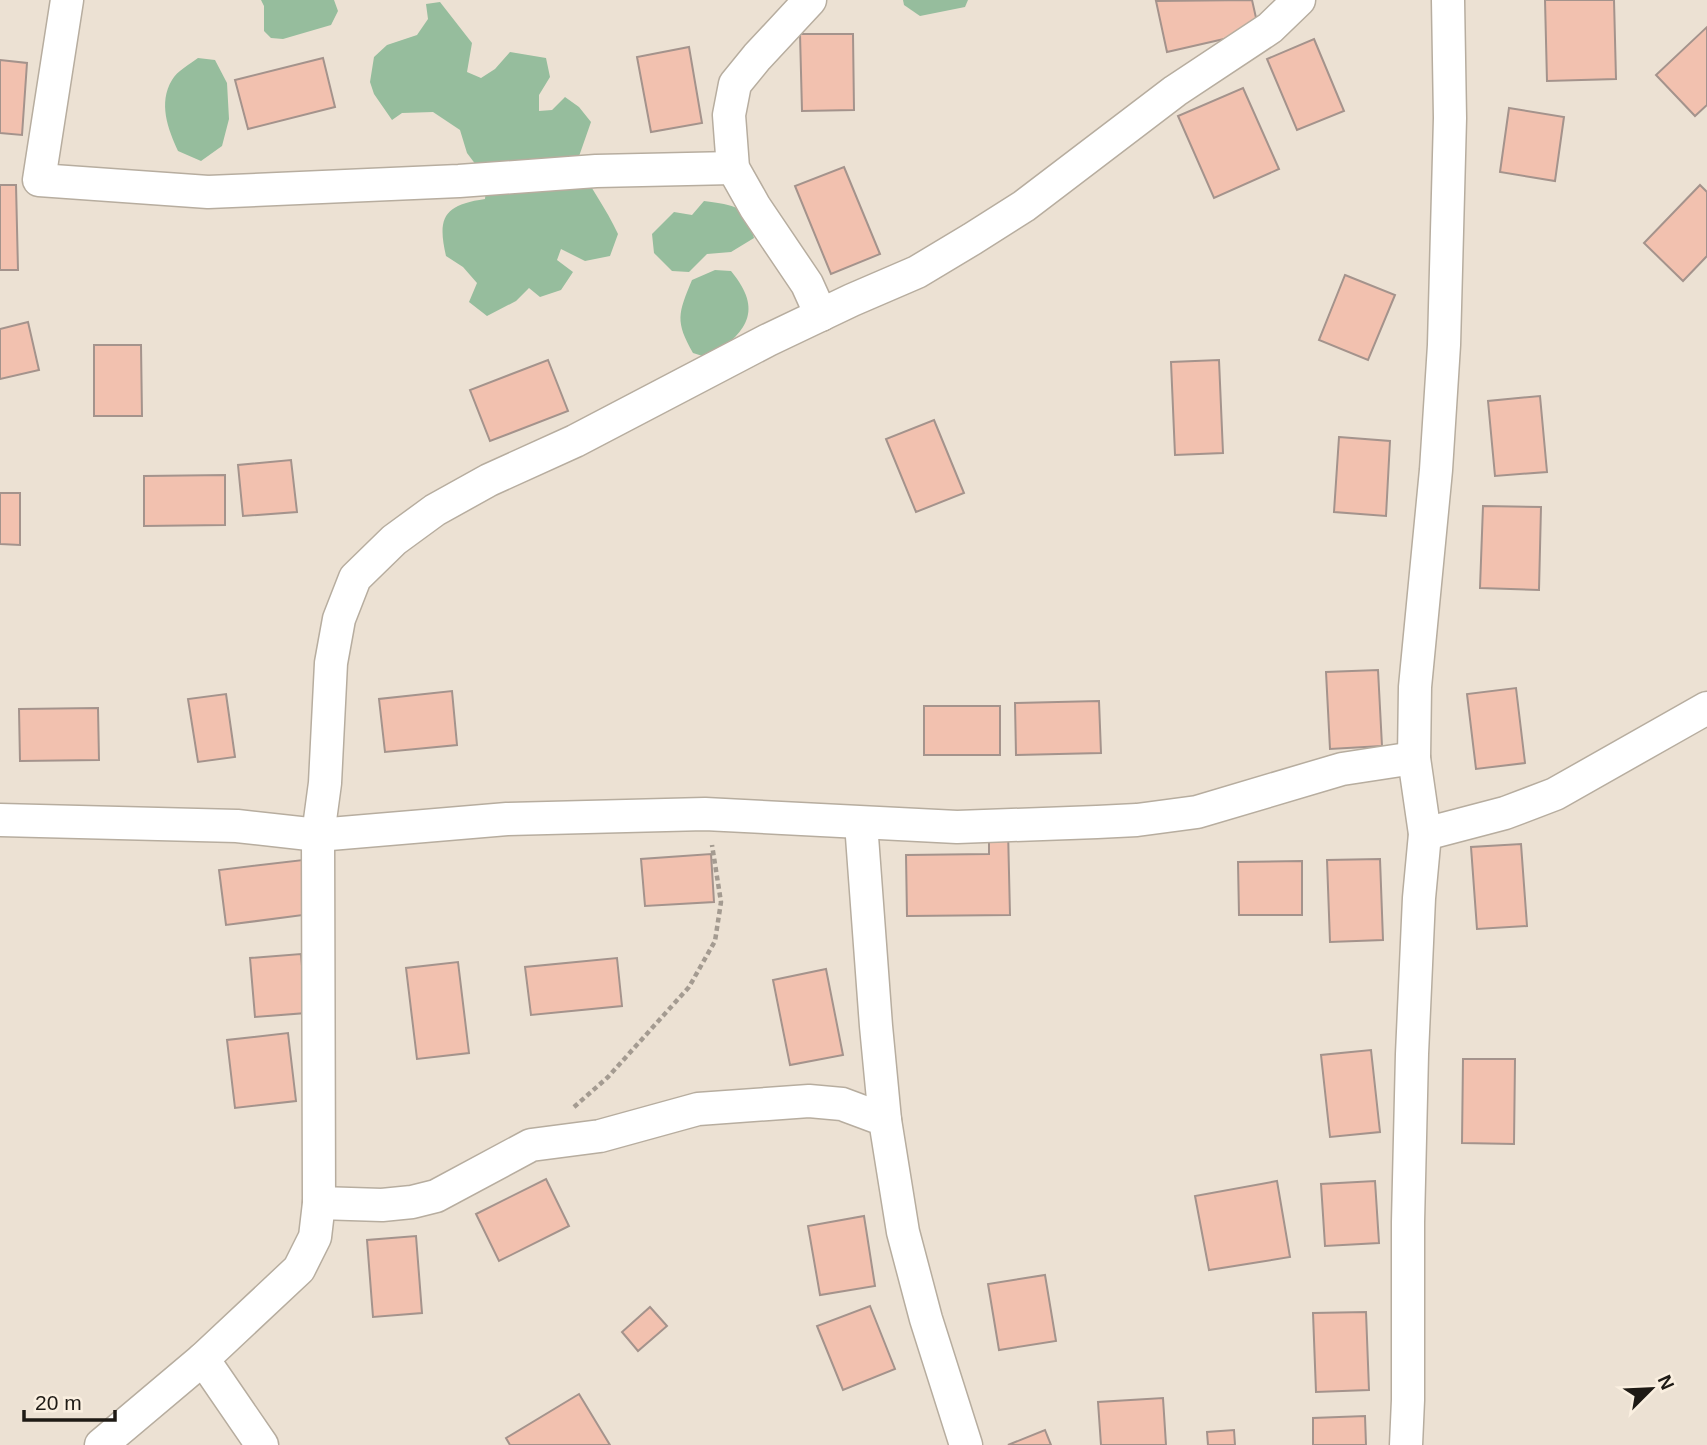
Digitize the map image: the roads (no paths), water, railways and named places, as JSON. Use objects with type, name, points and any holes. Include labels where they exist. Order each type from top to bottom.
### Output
[{"type":"street","points":[[67,0],[39,180],[208,192],[458,181],[596,171],[733,168]]},
{"type":"street","points":[[810,0],[735,84],[729,115],[733,168],[755,207],[807,284],[821,315]]},
{"type":"street","points":[[101,1445],[203,1359],[299,1269],[315,1237],[319,1203],[318,835],[325,783],[331,663],[339,619],[355,578],[394,540],[435,510],[489,480],[575,441],[768,340],[917,272],[1003,219],[1071,171],[1175,91],[1270,29],[1299,0]]},
{"type":"street","points":[[1406,1445],[1412,1054],[1419,898],[1425,834],[1414,758],[1415,687],[1436,470],[1444,345],[1450,118],[1448,0]]},
{"type":"street","points":[[1425,834],[1494,817],[1555,794],[1707,708]]},
{"type":"street","points":[[0,820],[237,826],[318,835],[507,819],[705,814],[957,827],[1138,820],[1197,812],[1342,769],[1414,758]]},
{"type":"street","points":[[861,823],[885,1120],[903,1232],[926,1319],[966,1445]]},
{"type":"street","points":[[319,1203],[382,1205],[412,1202],[436,1195],[531,1145],[600,1136],[698,1109],[810,1101],[842,1104],[885,1120]]},
{"type":"street","points":[[203,1359],[262,1445]]}]
